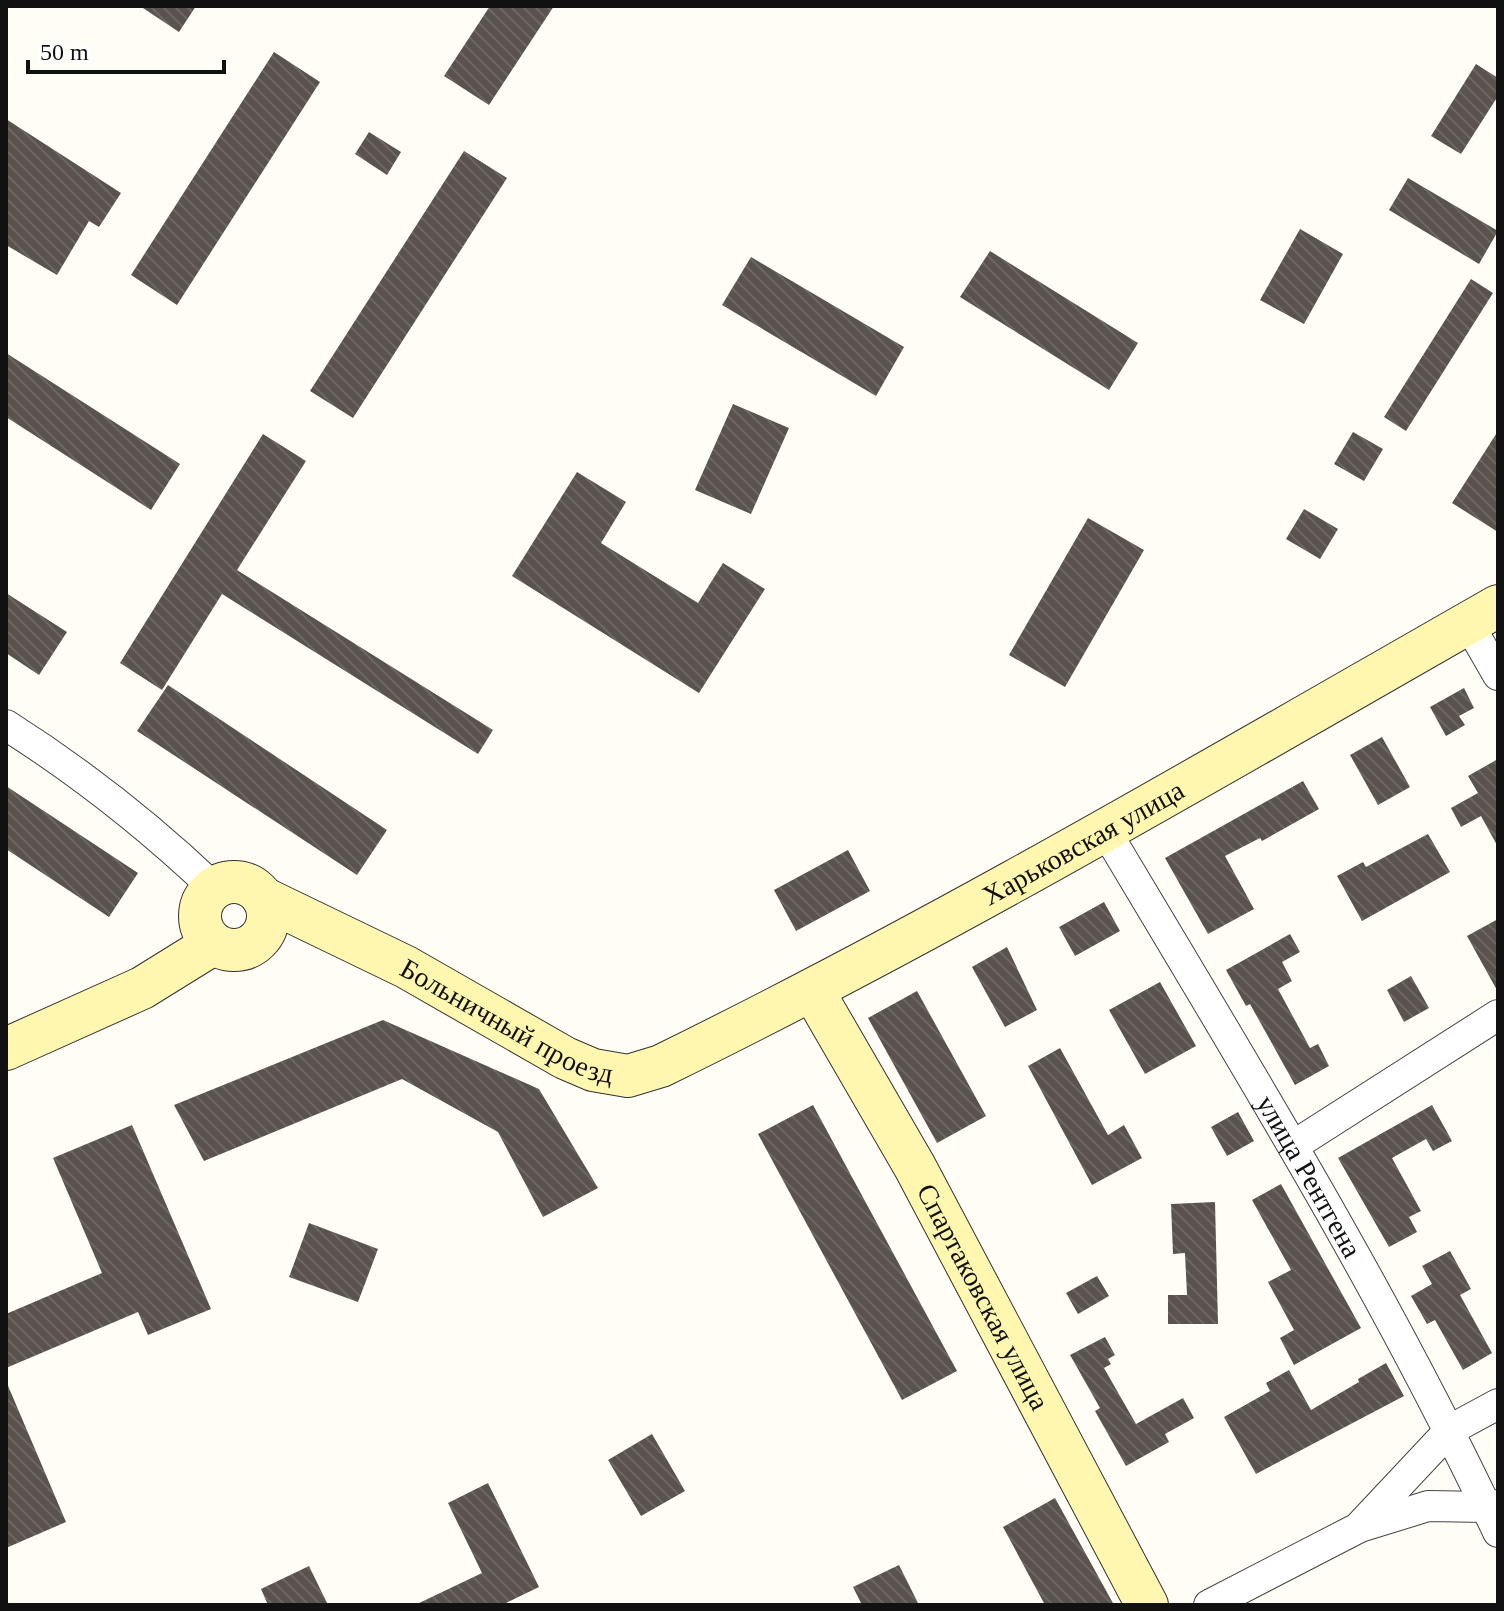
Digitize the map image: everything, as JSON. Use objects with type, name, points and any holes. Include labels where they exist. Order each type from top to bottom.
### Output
[{"type":"street","points":[[1483,614],[1498,675]]},
{"type":"street","name":"Харьковская улица","points":[[661,1066],[813,991],[1105,830],[1483,614]]},
{"type":"street","points":[[6,725],[41,747],[166,842],[214,888]]},
{"type":"street","name":"улица Рентгена","points":[[1105,830],[1293,1146],[1494,1515]]},
{"type":"street","points":[[6,1049],[232,945],[262,936],[268,921],[263,898],[246,883],[235,881],[214,888],[206,895],[199,915],[205,936],[232,945]]},
{"type":"street","name":"Больничный проезд","points":[[263,898],[406,967],[565,1058],[593,1070],[628,1076],[661,1066]]},
{"type":"street","name":"Больничный проезд","points":[[232,945],[358,945]]},
{"type":"street","name":"Спартаковская улица","points":[[813,991],[915,1167],[1147,1605]]},
{"type":"street","points":[[1293,1146],[1498,1015]]},
{"type":"street","points":[[1358,1528],[1450,1430],[1498,1404]]},
{"type":"street","points":[[1209,1605],[1358,1528],[1428,1506],[1494,1515]]},
{"type":"building","points":[[140,6],[196,6],[179,32]]},
{"type":"building","points":[[490,6],[554,6],[489,105],[444,76]]},
{"type":"building","points":[[274,52],[320,82],[177,305],[131,275]]},
{"type":"building","points":[[1476,64],[1498,78],[1498,96],[1461,154],[1431,136]]},
{"type":"building","points":[[6,119],[121,193],[99,227],[89,221],[57,275],[6,245]]},
{"type":"building","points":[[369,132],[401,152],[387,175],[355,154]]},
{"type":"building","points":[[464,151],[507,178],[353,418],[310,391]]},
{"type":"building","points":[[1408,178],[1498,231],[1479,264],[1389,210]]},
{"type":"building","points":[[1300,229],[1343,254],[1304,324],[1260,300]]},
{"type":"building","points":[[990,251],[1138,343],[1109,390],[960,297]]},
{"type":"building","points":[[751,257],[904,347],[876,396],[722,305]]},
{"type":"building","points":[[1471,279],[1493,293],[1406,431],[1384,417]]},
{"type":"building","points":[[6,353],[180,464],[151,510],[6,417]]},
{"type":"building","points":[[733,404],[789,428],[751,514],[695,490]]},
{"type":"building","points":[[1498,431],[1498,532],[1452,503]]},
{"type":"building","points":[[1353,432],[1383,449],[1364,481],[1334,464]]},
{"type":"building","points":[[263,434],[306,461],[237,570],[493,730],[478,754],[222,594],[162,690],[120,663]]},
{"type":"building","points":[[577,472],[626,502],[601,543],[698,603],[723,563],[765,589],[699,693],[512,576]]},
{"type":"building","points":[[1304,509],[1338,529],[1320,559],[1286,539]]},
{"type":"building","points":[[1088,518],[1144,550],[1065,687],[1009,655]]},
{"type":"building","points":[[6,593],[67,632],[39,675],[6,653]]},
{"type":"building","points":[[168,685],[387,830],[357,875],[137,731]]},
{"type":"building","points":[[1464,688],[1474,708],[1459,716],[1465,725],[1446,736],[1430,707]]},
{"type":"building","points":[[1382,737],[1410,787],[1378,805],[1350,755]]},
{"type":"building","points":[[1498,759],[1498,847],[1481,816],[1461,827],[1451,808],[1478,793],[1468,776]]},
{"type":"building","points":[[1303,781],[1319,809],[1262,841],[1260,838],[1225,856],[1254,909],[1208,934],[1165,858]]},
{"type":"building","points":[[6,786],[138,873],[109,917],[6,849]]},
{"type":"building","points":[[1428,834],[1450,872],[1362,921],[1337,876],[1363,862],[1366,867]]},
{"type":"building","points":[[848,850],[870,891],[796,931],[774,890]]},
{"type":"building","points":[[1104,902],[1120,931],[1075,956],[1059,927]]},
{"type":"building","points":[[1498,919],[1498,992],[1467,936]]},
{"type":"building","points":[[1290,934],[1300,952],[1282,962],[1292,981],[1278,989],[1310,1048],[1318,1044],[1329,1066],[1295,1085],[1250,1004],[1246,1006],[1226,970]]},
{"type":"building","points":[[1007,947],[1037,1010],[1005,1027],[972,967]]},
{"type":"building","points":[[1411,976],[1429,1008],[1404,1022],[1387,990]]},
{"type":"building","points":[[1160,982],[1196,1046],[1145,1074],[1109,1010]]},
{"type":"building","points":[[917,991],[986,1116],[937,1143],[868,1018]]},
{"type":"building","points":[[383,1020],[539,1089],[598,1188],[543,1217],[498,1132],[402,1079],[204,1161],[174,1105]]},
{"type":"building","points":[[1060,1048],[1108,1135],[1124,1125],[1142,1158],[1092,1185],[1028,1066]]},
{"type":"building","points":[[813,1105],[957,1371],[902,1400],[758,1134]]},
{"type":"building","points":[[1432,1105],[1452,1141],[1433,1151],[1426,1139],[1392,1158],[1421,1211],[1409,1217],[1417,1232],[1389,1247],[1338,1158]]},
{"type":"building","points":[[1238,1112],[1254,1141],[1227,1156],[1211,1127]]},
{"type":"building","points":[[132,1125],[211,1309],[148,1335],[138,1312],[6,1368],[6,1314],[102,1273],[53,1158]]},
{"type":"building","points":[[1281,1184],[1361,1328],[1294,1365],[1280,1338],[1294,1330],[1268,1282],[1291,1270],[1252,1200]]},
{"type":"building","points":[[1215,1202],[1218,1324],[1168,1324],[1168,1295],[1187,1295],[1185,1253],[1173,1254],[1171,1204]]},
{"type":"building","points":[[309,1223],[378,1249],[358,1302],[289,1277]]},
{"type":"building","points":[[1450,1251],[1471,1289],[1460,1295],[1492,1353],[1463,1370],[1435,1320],[1427,1324],[1411,1296],[1432,1284],[1422,1266]]},
{"type":"building","points":[[1097,1276],[1109,1296],[1078,1314],[1066,1293]]},
{"type":"building","points":[[1105,1337],[1115,1355],[1108,1359],[1111,1364],[1104,1368],[1136,1424],[1183,1398],[1194,1418],[1165,1434],[1169,1442],[1126,1466],[1095,1411],[1100,1408],[1070,1355]]},
{"type":"building","points":[[1386,1363],[1404,1396],[1256,1474],[1224,1417],[1270,1391],[1266,1383],[1289,1370],[1311,1410]]},
{"type":"building","points":[[6,1381],[66,1522],[6,1548]]},
{"type":"building","points":[[652,1434],[685,1491],[641,1516],[608,1460]]},
{"type":"building","points":[[488,1483],[539,1587],[502,1605],[415,1605],[482,1573],[448,1503]]},
{"type":"building","points":[[1055,1498],[1114,1605],[1045,1605],[1003,1527]]},
{"type":"building","points":[[899,1565],[919,1605],[862,1605],[853,1587]]},
{"type":"building","points":[[309,1566],[328,1605],[268,1605],[261,1589]]}]
